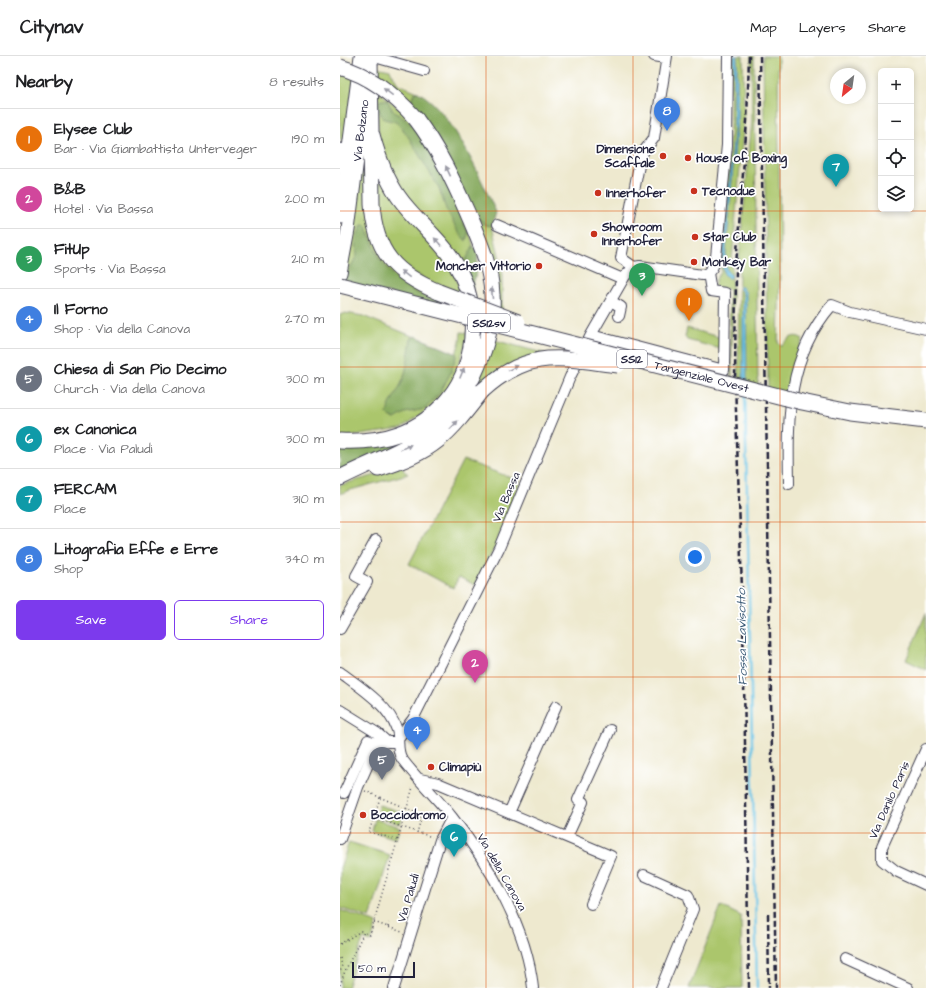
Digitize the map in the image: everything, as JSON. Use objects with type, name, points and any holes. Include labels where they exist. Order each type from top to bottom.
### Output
[{"type":"highway","name":"SS12sv","points":[[368,57],[372,135],[373,220],[382,248],[400,271],[414,281],[439,292],[616,360]]},
{"type":"highway","name":"SS12sv","points":[[340,67],[379,85],[405,106],[431,139],[446,166],[481,246],[489,270],[492,295],[486,342],[470,384],[460,399],[437,426],[415,442],[343,477]]},
{"type":"highway","name":"SS12sv","points":[[340,442],[372,441],[387,438],[415,427],[441,407],[454,391],[464,368],[471,342],[472,305],[465,281],[459,269],[446,251],[395,192],[380,162],[372,135]]},
{"type":"highway","points":[[340,151],[340,166]]},
{"type":"highway","name":"Tangenziale Ovest","points":[[340,285],[801,412],[847,421],[926,430]]},
{"type":"highway","name":"Tangenziale Ovest","points":[[340,295],[616,360],[857,414],[926,421]]},
{"type":"highway","points":[[472,320],[486,342]]},
{"type":"highway","name":"SS12sv","points":[[343,477],[388,466],[415,456],[432,447],[455,426],[482,391],[496,378],[516,366],[537,360],[565,358],[616,360]]},
{"type":"main road","name":"Via Bolzano","points":[[340,215],[358,79],[368,57]]},
{"type":"main road","name":"Via Bolzano","points":[[340,273],[349,222],[368,57]]},
{"type":"street","points":[[654,56],[667,57],[654,138],[641,155],[621,258],[634,267],[640,266],[698,275],[708,273],[713,267],[716,257],[728,122],[728,56]]},
{"type":"street","points":[[368,57],[424,70]]},
{"type":"street","points":[[497,225],[623,279]]},
{"type":"street","name":"Via Bassa","points":[[398,740],[413,719],[499,548],[570,377],[591,335],[623,279],[629,270],[634,267]]},
{"type":"street","points":[[591,335],[724,370],[725,293],[711,291],[708,273]]},
{"type":"street","points":[[612,300],[622,307],[619,316]]},
{"type":"street","points":[[789,484],[788,415],[796,370],[817,322],[832,305],[850,312],[926,329]]},
{"type":"street","points":[[340,629],[367,582],[356,576],[376,540]]},
{"type":"street","name":"Via della Canova","points":[[340,672],[366,692],[391,718],[398,740],[399,755],[417,781],[452,817],[478,855],[510,908],[524,943],[533,988]]},
{"type":"street","points":[[509,813],[556,706]]},
{"type":"street","points":[[340,710],[377,733],[382,743]]},
{"type":"street","points":[[567,837],[583,802],[578,800],[610,730]]},
{"type":"street","points":[[344,793],[368,740],[382,743],[398,740]]},
{"type":"street","points":[[340,839],[358,787],[382,743]]},
{"type":"street","name":"Via Danilo Paris","points":[[926,749],[882,846],[882,860],[896,871],[926,885]]},
{"type":"street","points":[[417,781],[438,783],[611,856],[591,904]]},
{"type":"street","name":"Via Paludi","points":[[394,988],[438,846],[452,817]]},
{"type":"street","points":[[644,875],[688,895],[692,909],[661,988]]},
{"type":"street","points":[[845,959],[908,988]]},
{"type":"path","points":[[340,944],[361,931],[370,935],[399,841],[405,809],[417,781]]},
{"type":"path","points":[[358,787],[405,809],[422,815],[417,832]]},
{"type":"path","points":[[380,798],[369,832],[399,841]]},
{"type":"path","points":[[374,818],[435,838]]},
{"type":"path","points":[[374,922],[404,933]]},
{"type":"path","points":[[388,927],[389,923]]},
{"type":"path","points":[[340,985],[345,971],[364,932]]},
{"type":"path","points":[[340,958],[342,970],[340,973]]},
{"type":"green space","points":[[730,56],[734,56],[734,133],[722,263],[727,271],[725,263],[737,118],[737,56],[743,56],[744,120],[732,261],[732,380],[729,289],[714,287],[716,279],[721,272],[720,263],[730,133]]},
{"type":"green space","points":[[751,56],[754,56],[758,386],[738,381],[739,259],[752,120]]},
{"type":"green space","points":[[763,56],[778,56],[780,271],[778,343],[782,346],[794,336],[803,339],[789,382],[789,395],[768,389]]},
{"type":"green space","points":[[376,67],[390,70],[398,84],[418,92],[414,94],[419,116],[376,79]]},
{"type":"green space","points":[[340,72],[354,77],[345,148],[340,137]]},
{"type":"green space","points":[[376,89],[408,116],[468,226],[478,263],[471,293],[402,196],[379,144]]},
{"type":"green space","points":[[418,92],[431,101],[443,114],[464,146],[496,212],[492,226],[486,225],[473,215],[411,101],[414,93]]},
{"type":"green space","points":[[380,100],[387,100],[393,111],[412,124],[427,140],[468,233],[466,241],[458,232],[446,209],[439,188],[406,133],[396,122],[384,119],[380,113],[378,105]]},
{"type":"green space","points":[[368,121],[379,248],[467,308],[343,282]]},
{"type":"green space","points":[[376,164],[451,267],[464,297],[410,275],[382,237]]},
{"type":"green space","points":[[473,215],[486,225],[492,226],[502,268],[502,311],[495,308]]},
{"type":"green space","points":[[362,225],[366,225],[379,258],[395,278],[427,298],[467,308],[467,313],[343,282],[357,255],[356,238]]},
{"type":"green space","points":[[473,246],[478,250],[477,272],[473,283],[471,283],[464,271],[466,260]]},
{"type":"green space","points":[[345,313],[363,316],[456,354],[461,332],[467,333],[466,343],[454,378],[439,401],[401,429],[340,438],[340,315]]},
{"type":"green space","points":[[687,328],[722,338],[721,348],[687,340],[685,337]]},
{"type":"green space","points":[[415,336],[457,354],[451,372],[441,391],[425,409],[405,413],[395,419],[391,418],[387,414],[388,409],[401,384],[407,365],[411,339]]},
{"type":"green space","points":[[490,339],[547,354],[541,354],[398,456]]},
{"type":"green space","points":[[389,442],[395,443],[397,447],[340,472],[340,447]]},
{"type":"green space","points":[[463,460],[520,481],[495,547],[475,585],[459,577],[453,588],[409,564]]},
{"type":"green space","points":[[404,465],[403,470],[408,474],[340,494],[340,485],[383,473]]},
{"type":"green space","points":[[926,613],[926,670],[906,660]]},
{"type":"green space","points":[[379,805],[404,813],[400,824],[376,816]]},
{"type":"green space","points":[[375,819],[400,827],[396,839],[372,831]]},
{"type":"green space","points":[[349,842],[390,855],[370,918],[340,908],[340,868]]},
{"type":"green space","points":[[721,906],[741,916],[742,988],[689,988]]},
{"type":"green space","points":[[340,910],[377,923],[371,942],[363,939],[347,988],[340,988]]},
{"type":"water","points":[[734,56],[737,56],[737,118],[725,263],[727,271],[732,276],[729,279],[724,274],[722,263],[734,133]]},
{"type":"water","points":[[741,286],[746,293],[747,384],[743,383],[743,293],[739,288]]},
{"type":"waterway","name":"Fossa Lavisotto","points":[[745,393],[757,988]]},
{"type":"railway","points":[[749,56],[747,121],[736,265],[735,381],[743,620],[749,988]]},
{"type":"railway","points":[[760,56],[776,988]]},
{"type":"railway","points":[[768,914],[769,988]]},
{"type":"place","name":"Litografia Effe e Erre","points":[[667,131]]},
{"type":"place","name":"Dimensione Scaffale","points":[[663,156]]},
{"type":"place","name":"House of Boxing","points":[[688,158]]},
{"type":"place","name":"FERCAM","points":[[836,187]]},
{"type":"place","name":"Tecnodue","points":[[694,191]]},
{"type":"place","name":"Innerhofer","points":[[598,193]]},
{"type":"place","name":"Showroom Innerhofer","points":[[594,234]]},
{"type":"place","name":"Star Club","points":[[695,237]]},
{"type":"place","name":"Monkey Bar","points":[[694,262]]},
{"type":"place","name":"Moncher Vittorio","points":[[539,266]]},
{"type":"place","name":"FitUp","points":[[642,296]]},
{"type":"place","name":"Elysee Club","points":[[689,321]]},
{"type":"place","name":"B&B","points":[[475,683]]},
{"type":"place","name":"Il Forno","points":[[417,750]]},
{"type":"place","name":"Climapiù","points":[[431,767]]},
{"type":"place","name":"Chiesa di San Pio Decimo","points":[[382,780]]},
{"type":"place","name":"Bocciodromo","points":[[363,815]]},
{"type":"place","name":"ex Canonica","points":[[454,857]]}]
